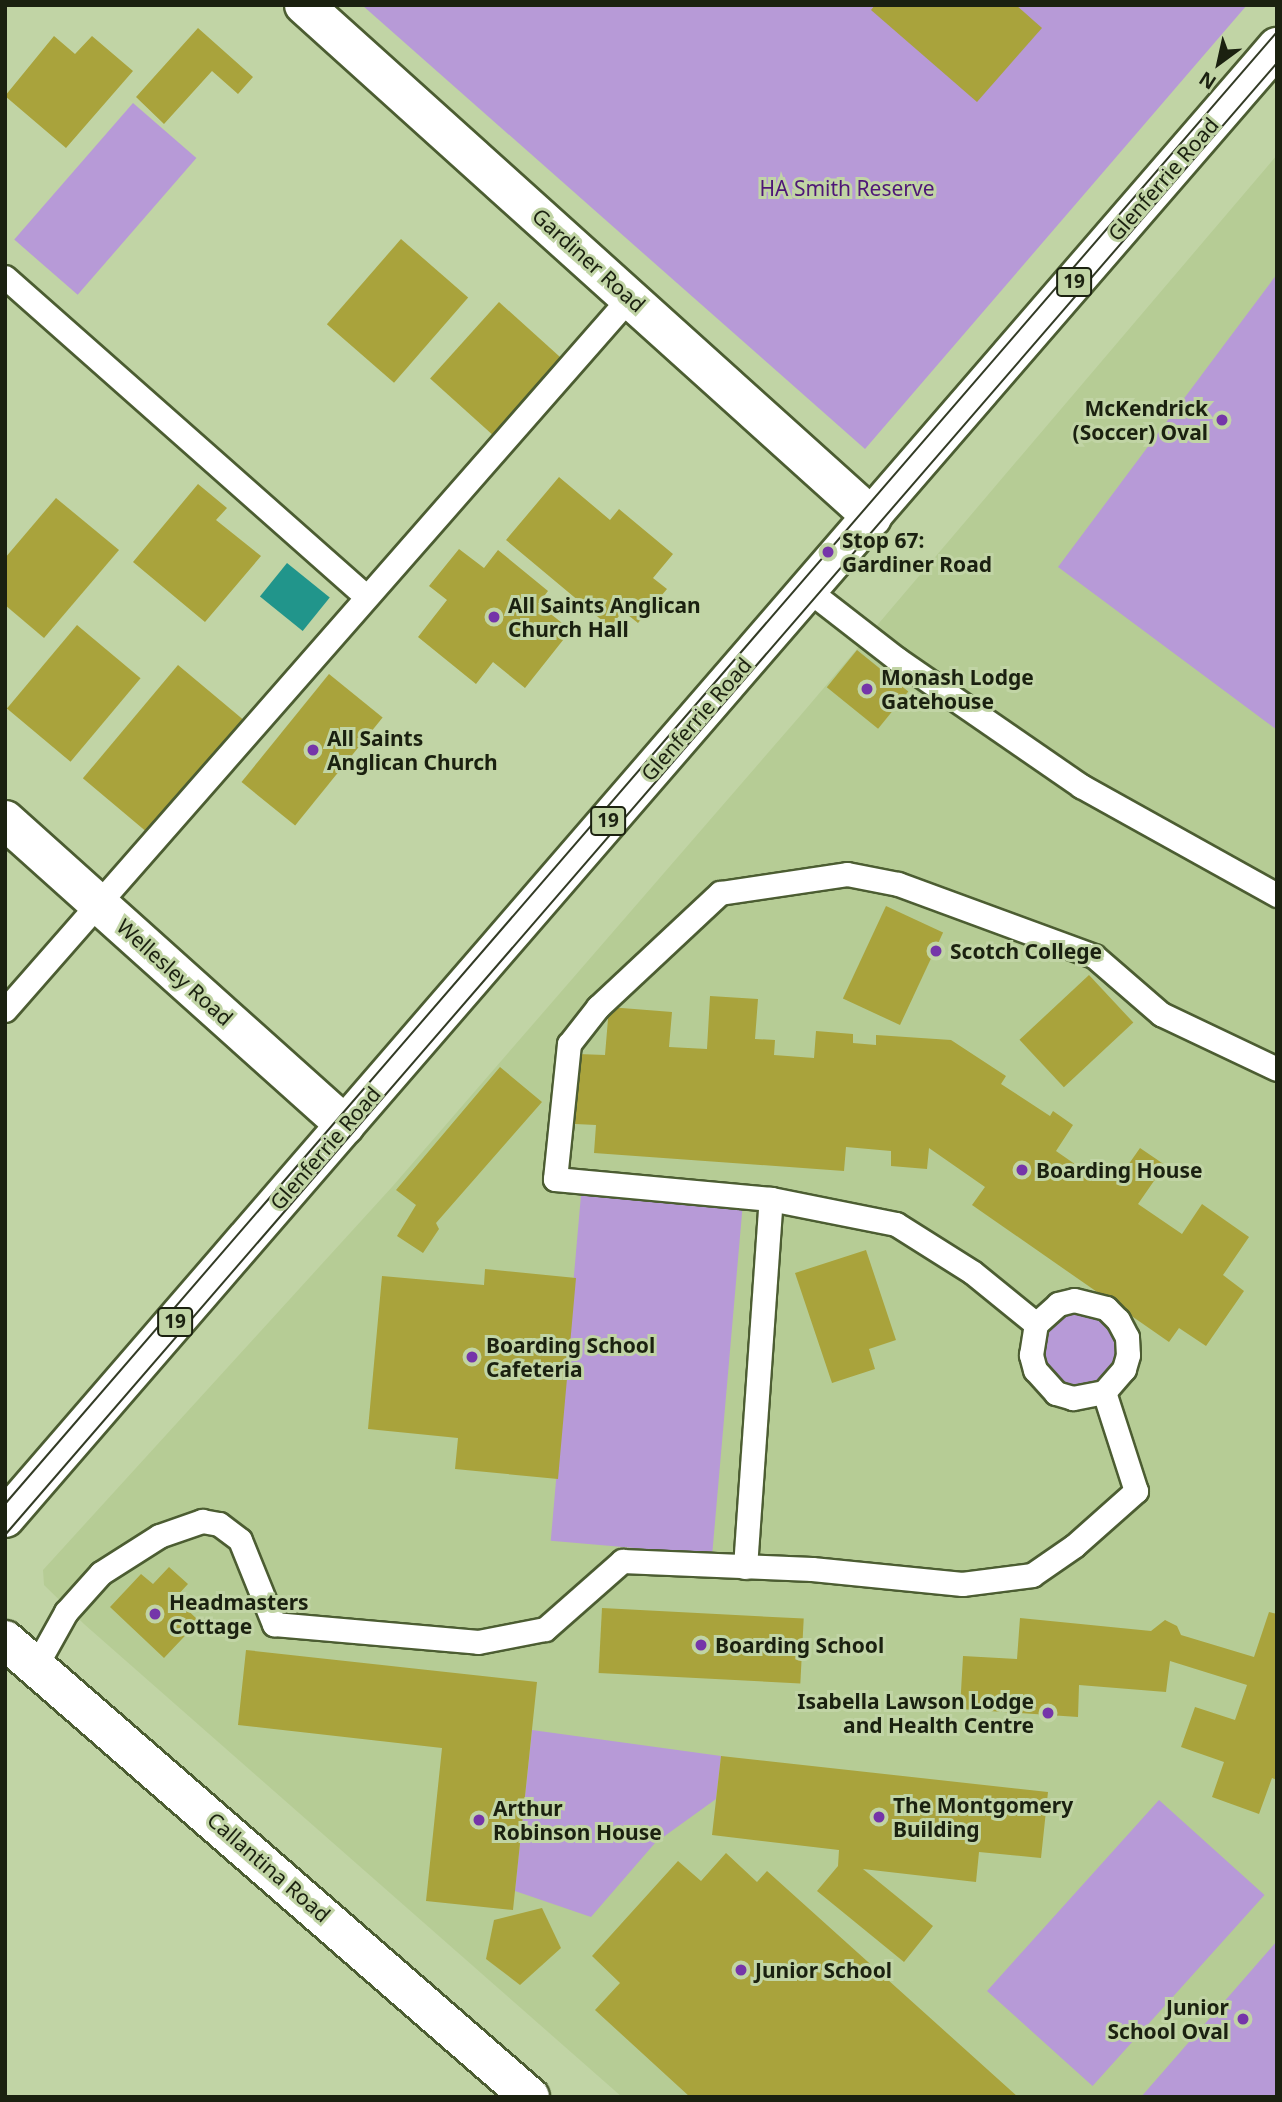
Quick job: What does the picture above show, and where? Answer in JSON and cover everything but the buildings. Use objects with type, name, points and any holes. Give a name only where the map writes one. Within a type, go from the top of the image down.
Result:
[{"type":"street","name":"Gardiner Road","points":[[304,5],[872,517]]},
{"type":"street","name":"Glenferrie Road","points":[[5,1518],[1277,47]]},
{"type":"street","name":"Wellesley Road","points":[[5,820],[345,1125]]},
{"type":"street","name":"Callantina Road","points":[[5,1640],[37,1664],[530,2097]]},
{"type":"lane","points":[[5,277],[366,596]]},
{"type":"lane","points":[[5,1010],[630,297]]},
{"type":"lane","points":[[808,590],[897,659],[1080,786],[1277,895]]},
{"type":"lane","points":[[1036,1324],[972,1272],[896,1224],[771,1199],[555,1178],[569,1044],[598,1007],[720,893],[847,874],[898,884],[1094,956],[1161,1014],[1277,1069]]},
{"type":"lane","points":[[745,1567],[771,1199]]},
{"type":"lane","points":[[1073,1300],[1106,1308],[1118,1320],[1127,1337],[1125,1369],[1104,1392],[1073,1398],[1045,1383],[1031,1354],[1036,1324],[1058,1304],[1073,1300]]},
{"type":"lane","points":[[37,1664],[66,1612],[101,1573],[159,1536],[202,1521],[219,1524],[240,1540],[274,1624],[465,1641],[545,1629],[622,1561],[745,1567],[962,1584],[1032,1575],[1074,1546],[1136,1491],[1104,1392]]},
{"type":"shaded area","name":"Scotch College","points":[[1277,155],[1277,2097],[622,2097],[84,1624],[44,1585],[43,1570],[392,1187],[800,716]]},
{"type":"green space","name":"HA Smith Reserve","points":[[362,5],[1247,5],[865,449]]},
{"type":"green space","points":[[133,103],[196,158],[78,295],[14,240]]},
{"type":"green space","name":"McKendrick (Soccer) Oval","points":[[1277,274],[1277,730],[1058,567]]},
{"type":"green space","points":[[581,1195],[742,1209],[712,1555],[551,1541]]},
{"type":"green space","points":[[1080,1311],[1094,1314],[1107,1322],[1115,1335],[1118,1349],[1115,1363],[1107,1376],[1094,1384],[1080,1387],[1066,1384],[1053,1376],[1045,1363],[1042,1349],[1045,1335],[1053,1322],[1066,1314]]},
{"type":"green space","points":[[532,1730],[721,1756],[716,1799],[655,1843],[591,1917],[515,1891]]},
{"type":"green space","points":[[1159,1800],[1265,1895],[1093,2086],[987,1991]]},
{"type":"green space","name":"Junior School Oval","points":[[1277,1941],[1277,2097],[1141,2097]]},
{"type":"water","points":[[287,563],[330,598],[303,631],[260,596]]},
{"type":"tram line","points":[[5,1504],[1277,32]]},
{"type":"tram line","points":[[5,1535],[1277,63]]},
{"type":"place","name":"McKendrick (Soccer) Oval","points":[[1222,420]]},
{"type":"place","name":"Stop 67: Gardiner Road","points":[[828,552]]},
{"type":"place","name":"All Saints Anglican Church Hall","points":[[494,617]]},
{"type":"place","name":"Monash Lodge Gatehouse","points":[[867,689]]},
{"type":"place","name":"All Saints Anglican Church","points":[[313,750]]},
{"type":"place","name":"Scotch College","points":[[936,951]]},
{"type":"place","name":"Boarding House","points":[[1022,1170]]},
{"type":"place","name":"Boarding School Cafeteria","points":[[472,1357]]},
{"type":"place","name":"Headmasters Cottage","points":[[155,1614]]},
{"type":"place","name":"Boarding School","points":[[701,1645]]},
{"type":"place","name":"Isabella Lawson Lodge and Health Centre","points":[[1048,1713]]},
{"type":"place","name":"The Montgomery Building","points":[[879,1817]]},
{"type":"place","name":"Arthur Robinson House","points":[[479,1820]]},
{"type":"place","name":"Junior School","points":[[741,1970]]},
{"type":"place","name":"Junior School Oval","points":[[1243,2019]]}]
